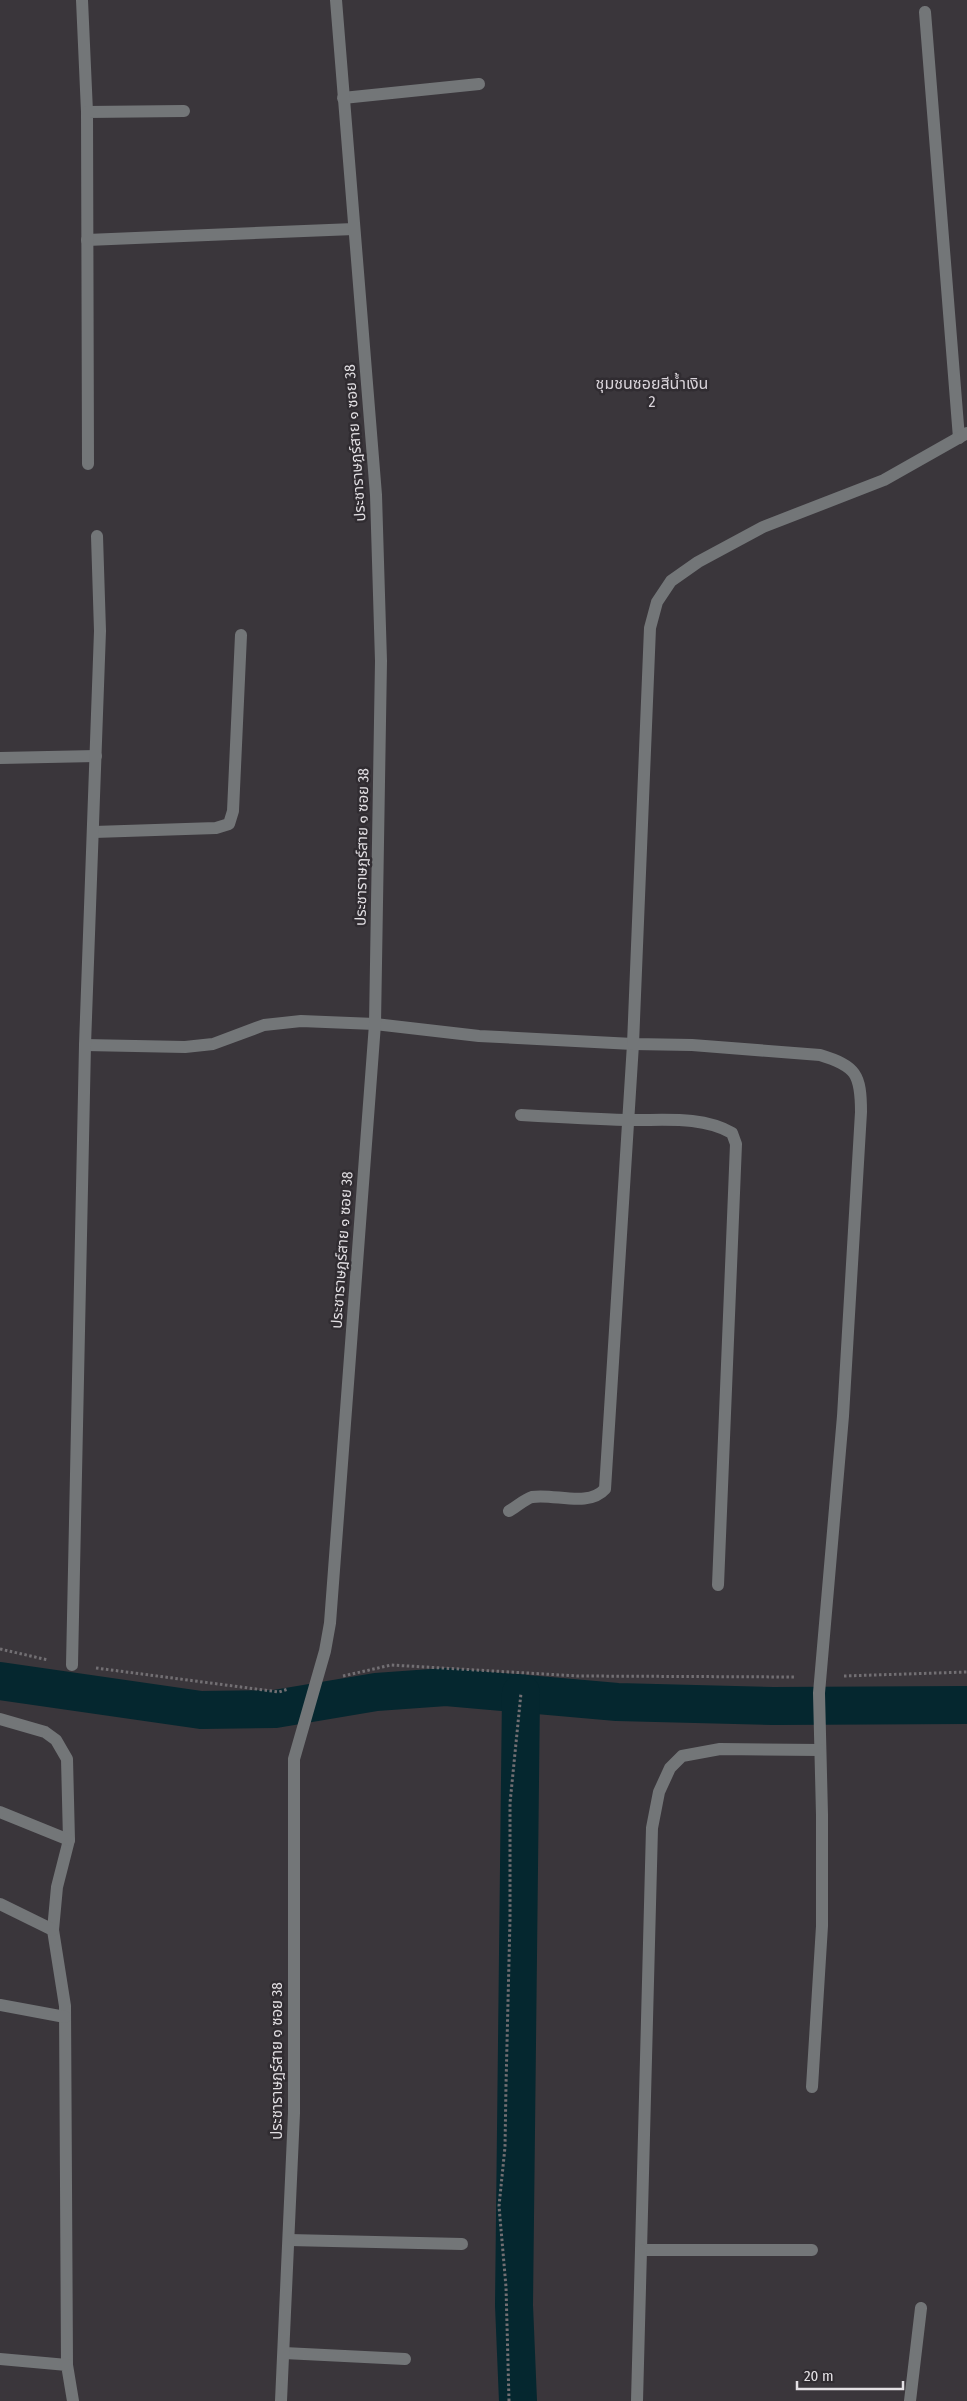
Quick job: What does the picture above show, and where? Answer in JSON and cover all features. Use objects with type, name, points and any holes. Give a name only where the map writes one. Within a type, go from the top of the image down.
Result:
[{"type":"street","points":[[82,0],[86,112],[88,464]]},
{"type":"street","name":"ประชาราษฎร์สาย ๑ ซอย 38","points":[[281,2401],[294,2113],[294,1759],[303,1722],[315,1687],[330,1623],[375,1024],[381,651],[376,495],[336,0]]},
{"type":"street","points":[[509,1511],[530,1498],[584,1498],[600,1494],[605,1489],[633,1044],[650,628],[657,602],[672,582],[698,562],[762,527],[884,480],[963,435],[925,12]]},
{"type":"street","points":[[343,98],[479,84]]},
{"type":"street","points":[[86,112],[184,110]]},
{"type":"street","points":[[87,240],[354,229]]},
{"type":"street","points":[[72,1665],[85,1045],[100,630],[97,536]]},
{"type":"street","points":[[94,832],[216,828],[228,824],[234,811],[241,635]]},
{"type":"street","points":[[0,758],[96,756]]},
{"type":"street","points":[[85,1045],[185,1047],[213,1044],[264,1024],[302,1020],[375,1024],[479,1036],[692,1045],[820,1055],[838,1061],[854,1072],[861,1085],[862,1112],[843,1416],[819,1693],[822,1926],[812,2087]]},
{"type":"street","points":[[521,1115],[628,1120],[676,1120],[720,1126],[732,1133],[736,1144],[718,1585]]},
{"type":"street","points":[[0,1719],[45,1732],[56,1740],[66,1759],[69,1840],[58,1887],[53,1930],[61,1973],[65,2017],[67,2109],[64,2237],[67,2365],[73,2401]]},
{"type":"street","points":[[637,2401],[652,1828],[659,1792],[670,1768],[682,1756],[720,1749],[820,1750]]},
{"type":"street","points":[[0,1812],[69,1840]]},
{"type":"street","points":[[0,1904],[53,1930]]},
{"type":"street","points":[[0,2006],[65,2017]]},
{"type":"street","points":[[288,2240],[462,2244]]},
{"type":"street","points":[[641,2250],[812,2250]]},
{"type":"street","points":[[910,2401],[921,2308]]},
{"type":"street","points":[[284,2353],[405,2359]]},
{"type":"street","points":[[0,2359],[67,2365]]},
{"type":"path","points":[[0,1649],[72,1665],[279,1692],[315,1687],[391,1665],[578,1676],[821,1677],[967,1672]]},
{"type":"path","points":[[510,2401],[506,2288],[499,2206],[505,2147],[510,1919],[510,1804],[520,1692]]},
{"type":"waterway","points":[[0,1681],[201,1710],[275,1709],[376,1692],[446,1687],[617,1702],[773,1706],[967,1705]]},
{"type":"waterway","points":[[518,2401],[514,2305],[521,1693]]},
{"type":"district","name":"ชุมชนซอยสีน้ำเงิน 2","points":[[652,392]]}]
